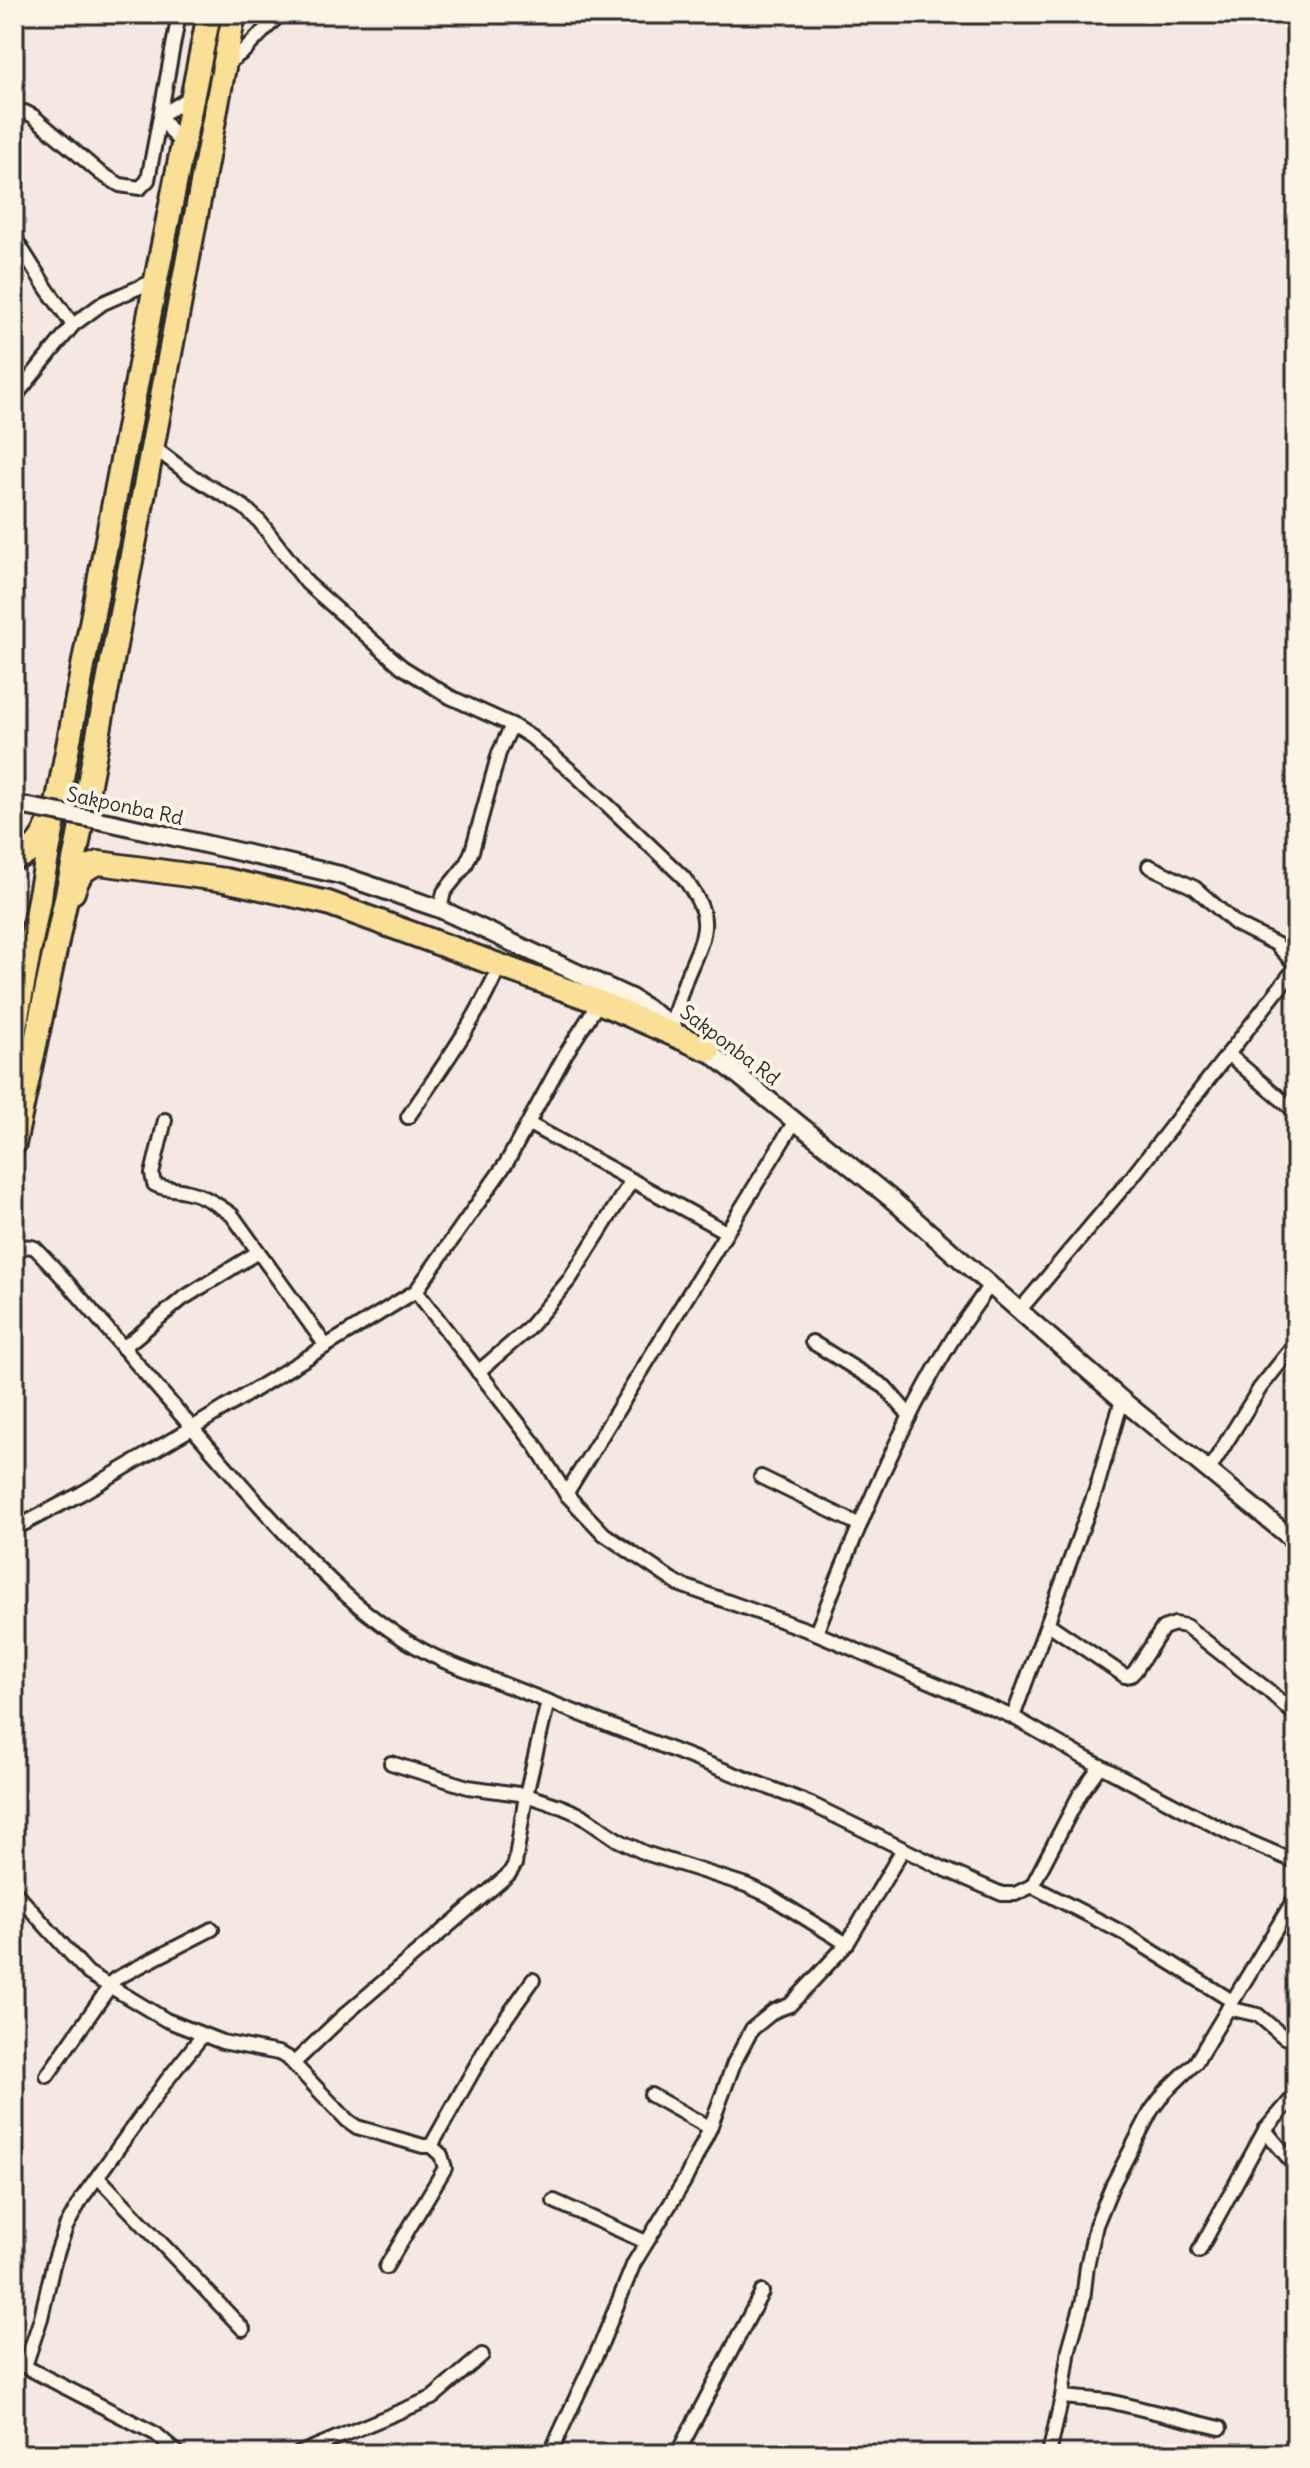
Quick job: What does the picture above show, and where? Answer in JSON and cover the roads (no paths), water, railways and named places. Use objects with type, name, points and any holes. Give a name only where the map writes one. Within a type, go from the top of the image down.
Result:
[{"type":"highway","points":[[14,1032],[209,14]]},
{"type":"highway","points":[[14,1144],[99,729],[234,14]]},
{"type":"highway","points":[[99,729],[85,835],[89,856],[99,863]]},
{"type":"highway","points":[[33,940],[36,878],[31,868],[17,858],[40,843],[47,829],[71,735]]},
{"type":"highway","points":[[55,952],[80,873],[89,866],[99,863],[225,880],[328,903],[599,1002],[709,1050]]},
{"type":"main road","name":"Sakponba Rd","points":[[16,804],[340,875],[440,909],[631,998],[709,1050],[889,1197],[1122,1400],[1296,1542]]},
{"type":"street","points":[[14,114],[25,112],[33,116],[100,173],[120,185],[140,188],[148,180],[179,14]]},
{"type":"street","points":[[198,66],[224,66],[280,14]]},
{"type":"street","points":[[160,116],[192,96]]},
{"type":"street","points":[[160,116],[182,146]]},
{"type":"street","points":[[14,237],[73,325]]},
{"type":"street","points":[[14,398],[73,325],[103,303],[156,280]]},
{"type":"street","points":[[152,446],[190,475],[244,507],[260,522],[307,583],[402,667],[450,697],[531,737],[578,777],[683,877],[697,895],[705,928],[671,1025]]},
{"type":"street","points":[[440,909],[444,892],[465,866],[472,851],[499,753],[512,725]]},
{"type":"street","points":[[1019,1311],[1132,1177],[1296,966],[1276,944],[1236,924],[1195,888],[1149,866]]},
{"type":"street","points":[[408,1117],[486,999],[499,967]]},
{"type":"street","points":[[14,1529],[192,1428],[416,1291],[507,1162],[565,1055],[599,1002]]},
{"type":"street","points":[[1228,1054],[1296,1112]]},
{"type":"street","points":[[165,1120],[152,1174],[154,1184],[161,1188],[187,1191],[213,1202],[232,1215],[326,1346]]},
{"type":"street","points":[[566,1494],[795,1121]]},
{"type":"street","points":[[529,1124],[726,1232]]},
{"type":"street","points":[[478,1372],[527,1330],[570,1279],[632,1180]]},
{"type":"street","points":[[14,1254],[22,1247],[35,1248],[309,1560],[352,1601],[414,1647],[811,1804],[1002,1894],[1015,1894],[1032,1886],[1080,1794],[1100,1766]]},
{"type":"street","points":[[123,1348],[182,1299],[258,1252]]},
{"type":"street","points":[[816,1633],[860,1525],[910,1416],[955,1336],[989,1286]]},
{"type":"street","points":[[416,1291],[536,1446],[566,1494],[604,1534],[678,1584],[816,1633],[1013,1717],[1231,1834],[1296,1862]]},
{"type":"street","points":[[812,1342],[885,1387],[910,1416]]},
{"type":"street","points":[[1209,1470],[1260,1388],[1296,1343]]},
{"type":"street","points":[[1013,1717],[1096,1490],[1122,1400]]},
{"type":"street","points":[[761,1477],[860,1525]]},
{"type":"street","points":[[1047,1623],[1125,1676],[1135,1671],[1163,1628],[1175,1624],[1186,1626],[1296,1716]]},
{"type":"street","points":[[294,2063],[341,2018],[509,1874],[515,1864],[526,1795],[548,1701]]},
{"type":"street","points":[[391,1763],[468,1787],[526,1795],[583,1816],[618,1840],[645,1853],[768,1895],[847,1944]]},
{"type":"street","points":[[550,2454],[602,2342],[634,2263],[685,2180],[710,2128],[734,2063],[752,2029],[774,2011],[790,2005],[847,1944],[903,1849]]},
{"type":"street","points":[[1032,1886],[1125,1934],[1230,2005],[1258,2015],[1284,2037],[1296,2041]]},
{"type":"street","points":[[14,1891],[88,1973],[109,1986],[166,2020],[203,2035],[263,2052],[278,2053],[294,2063],[357,2127],[431,2146],[441,2155],[445,2168],[386,2267]]},
{"type":"street","points":[[1049,2454],[1096,2225],[1112,2186],[1151,2111],[1165,2092],[1196,2062],[1296,1896]]},
{"type":"street","points":[[47,2076],[109,1986],[125,1972],[212,1929]]},
{"type":"street","points":[[431,2146],[491,2039],[533,1980]]},
{"type":"street","points":[[179,2454],[156,2434],[19,2364],[41,2318],[53,2265],[66,2227],[82,2198],[203,2035]]},
{"type":"street","points":[[1199,2251],[1265,2130],[1296,2094]]},
{"type":"street","points":[[651,2095],[710,2128]]},
{"type":"street","points":[[1265,2130],[1296,2167]]},
{"type":"street","points":[[98,2177],[243,2329]]},
{"type":"street","points":[[554,2201],[646,2242]]},
{"type":"street","points":[[677,2454],[762,2292]]},
{"type":"street","points":[[298,2454],[432,2398],[482,2355]]},
{"type":"street","points":[[1062,2397],[1109,2401],[1220,2428]]}]
